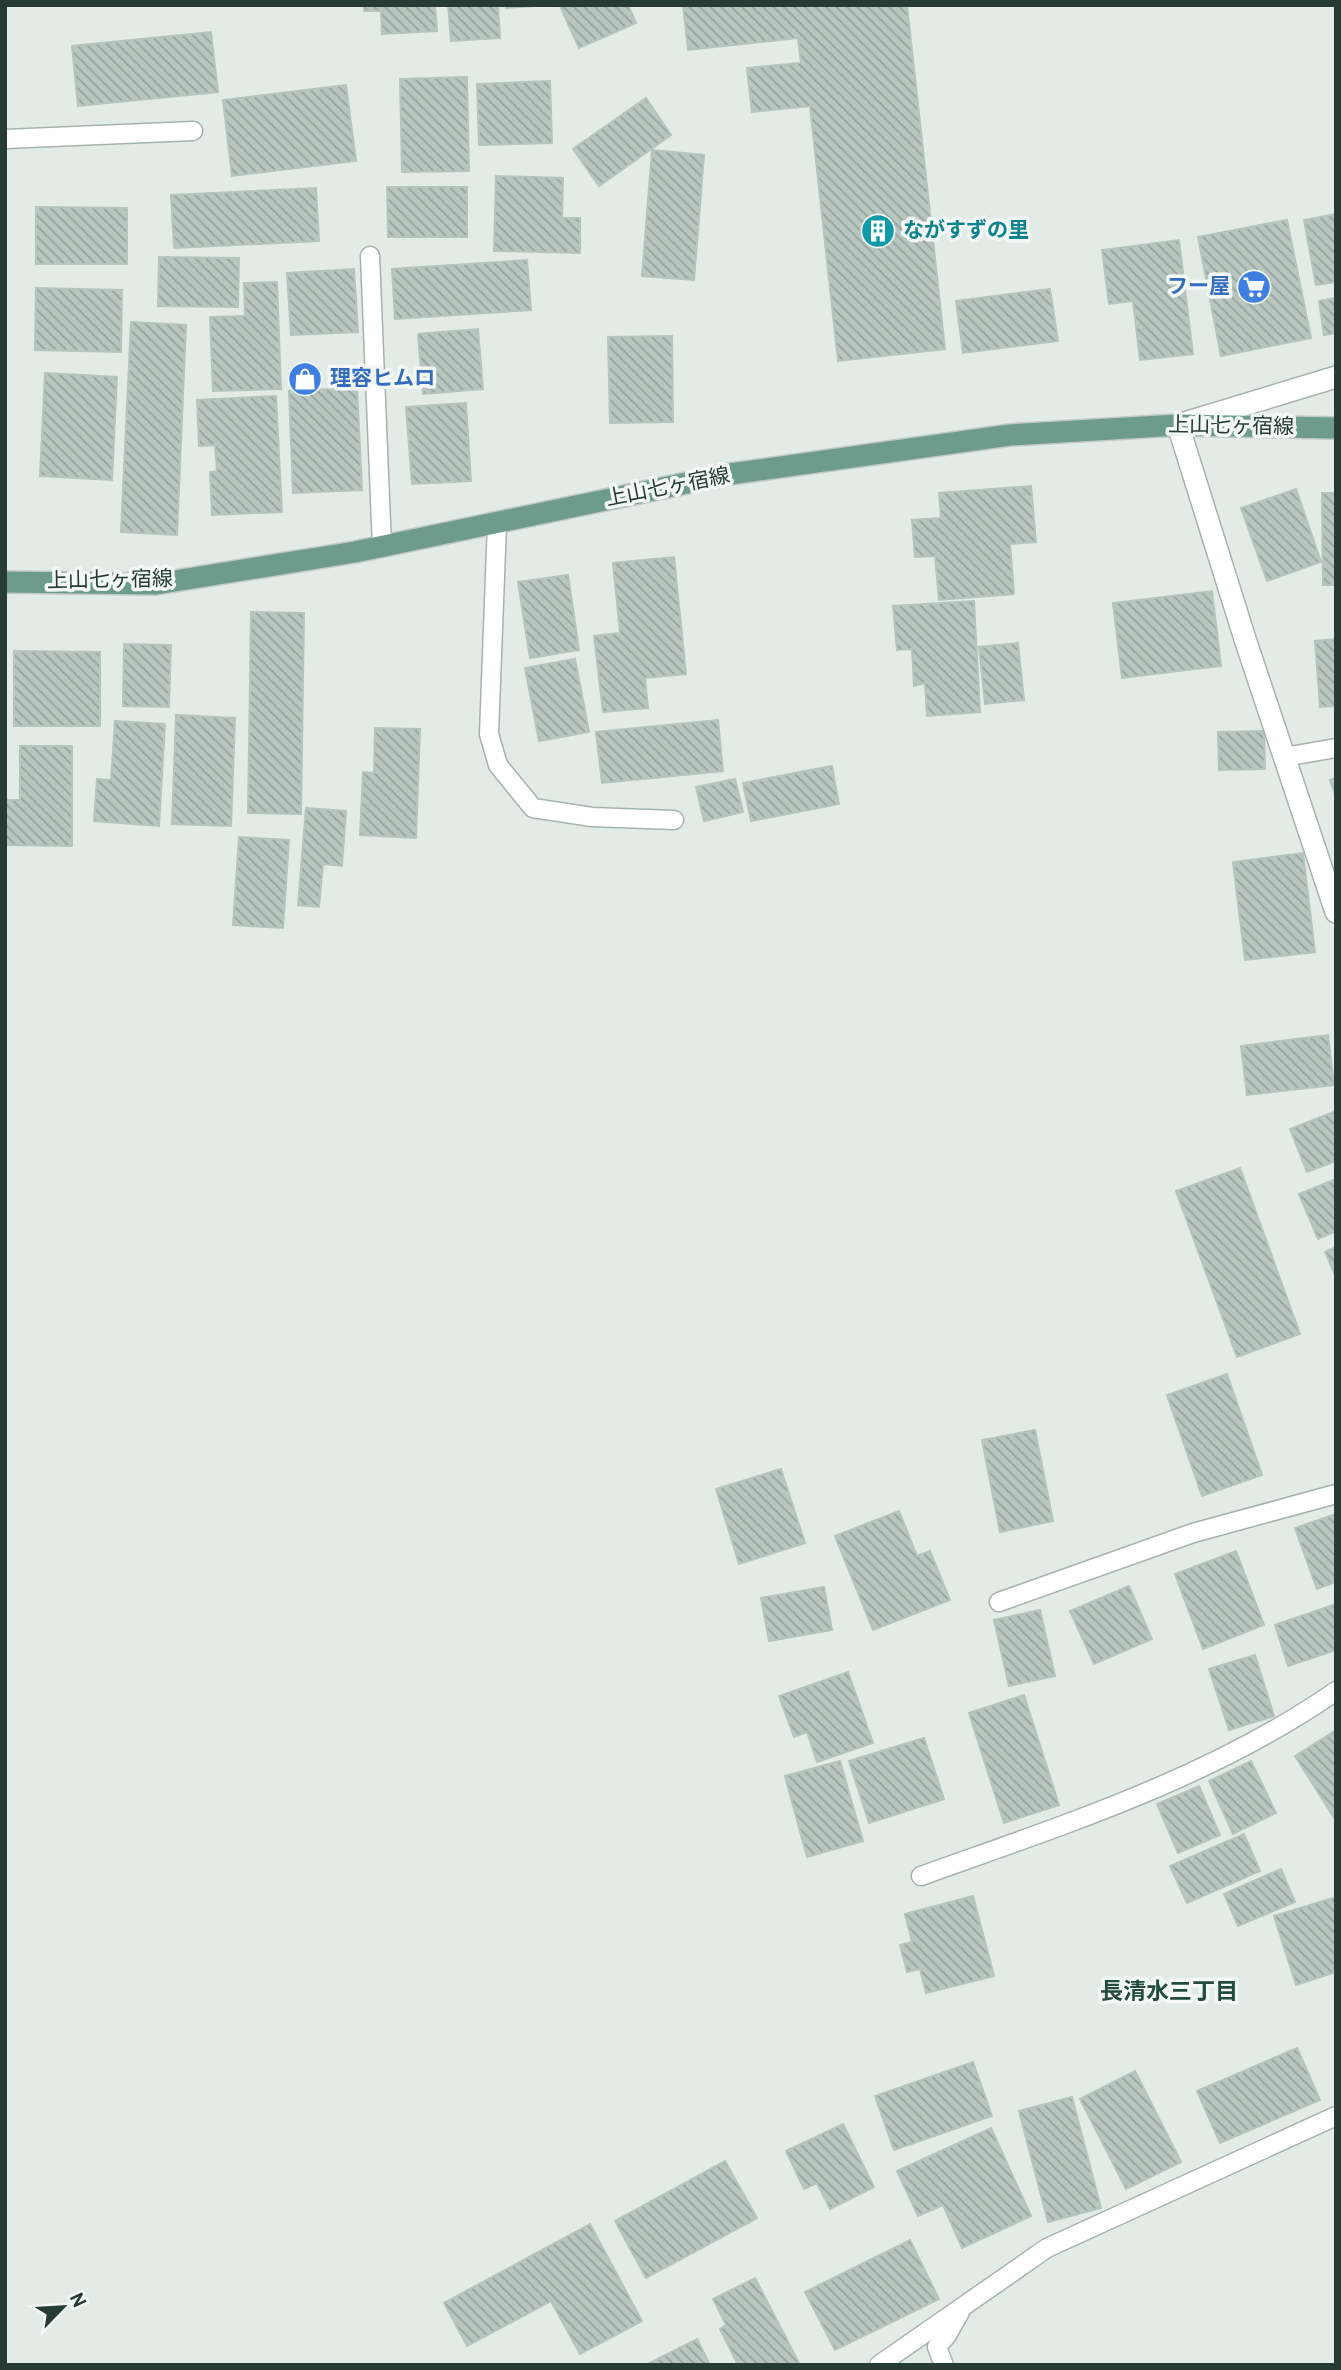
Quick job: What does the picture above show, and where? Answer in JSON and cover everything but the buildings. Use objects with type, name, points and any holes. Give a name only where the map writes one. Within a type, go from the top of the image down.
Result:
[{"type":"main road","name":"上山七ヶ宿線","points":[[5,582],[156,584],[382,547],[730,474],[1010,435],[1178,425],[1336,428]]},
{"type":"street","points":[[1336,377],[1178,425],[1336,912]]},
{"type":"lane","points":[[5,139],[193,131]]},
{"type":"lane","points":[[370,256],[382,547]]},
{"type":"lane","points":[[496,523],[489,734],[498,765],[533,808],[592,817],[674,820]]},
{"type":"lane","points":[[1284,757],[1336,748]]},
{"type":"lane","points":[[999,1602],[1193,1533],[1336,1494]]},
{"type":"lane","points":[[922,1876],[1063,1825],[1208,1766],[1336,1691]]},
{"type":"lane","points":[[879,2365],[1047,2248],[1336,2116]]},
{"type":"lane","points":[[944,2365],[937,2347],[964,2306]]},
{"type":"place","name":"ながすずの里","points":[[878,231]]},
{"type":"place","name":"フー屋","points":[[1254,287]]},
{"type":"place","name":"理容ヒムロ","points":[[305,379]]},
{"type":"district","name":"長清水三丁目","points":[[1169,1993]]}]
